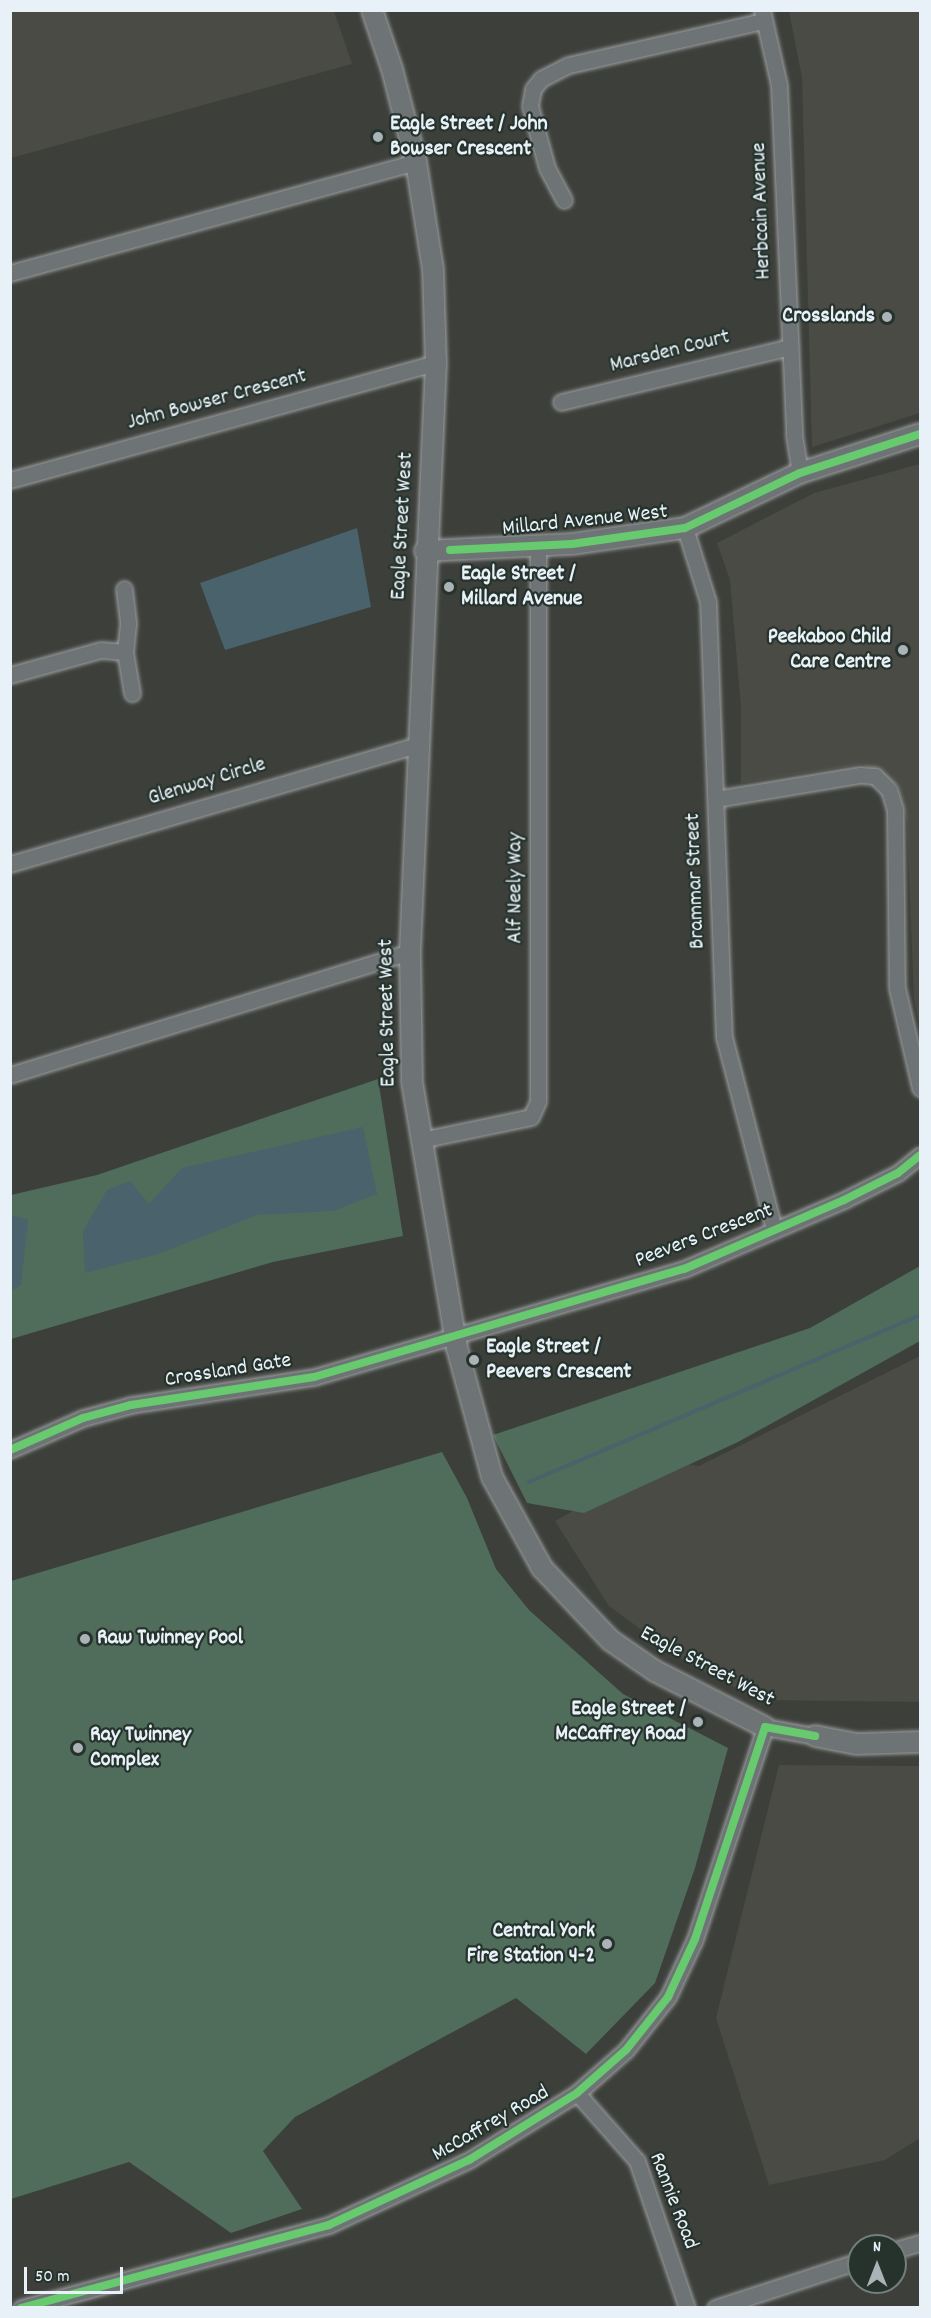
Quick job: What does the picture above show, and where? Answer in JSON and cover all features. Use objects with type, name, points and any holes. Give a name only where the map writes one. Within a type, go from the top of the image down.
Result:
[{"type":"main road","name":"Eagle Street West","points":[[372,10],[392,69],[416,162],[433,269],[436,363],[425,551],[410,952],[412,1082],[454,1336],[492,1477],[542,1568],[610,1640],[655,1671],[765,1727]]},
{"type":"main road","name":"Millard Avenue West","points":[[425,551],[538,546],[685,528],[800,472],[921,434]]},
{"type":"main road","name":"Eagle Street West","points":[[815,1736],[857,1744],[921,1742]]},
{"type":"street","points":[[564,200],[541,151],[530,106],[533,89],[541,79],[569,65],[762,16]]},
{"type":"street","name":"Herbcain Avenue","points":[[762,16],[774,49],[779,85],[790,347],[800,472]]},
{"type":"street","points":[[10,273],[416,162]]},
{"type":"street","name":"Marsden Court","points":[[561,402],[790,347]]},
{"type":"street","name":"John Bowser Crescent","points":[[10,480],[436,363]]},
{"type":"street","name":"Brammar Street","points":[[685,528],[708,602],[724,1037],[774,1229]]},
{"type":"street","name":"Alf Neely Way","points":[[421,1140],[531,1117],[538,1101],[538,546]]},
{"type":"street","points":[[124,589],[128,624],[125,652],[132,693]]},
{"type":"street","points":[[10,675],[101,650],[125,652]]},
{"type":"street","name":"Glenway Circle","points":[[10,864],[417,746]]},
{"type":"street","points":[[716,799],[860,776],[875,776],[889,790],[895,810],[897,988],[921,1088]]},
{"type":"street","points":[[10,1075],[410,952]]},
{"type":"street","name":"Peevers Crescent","points":[[454,1336],[684,1269],[898,1173],[921,1155]]},
{"type":"street","name":"Crossland Gate","points":[[10,1450],[83,1418],[131,1405],[314,1377],[454,1336]]},
{"type":"street","name":"Eagle Street West","points":[[765,1727],[815,1736]]},
{"type":"street","name":"McCaffrey Road","points":[[21,2307],[328,2225],[469,2160],[577,2093],[626,2050],[668,1997],[695,1939],[765,1727]]},
{"type":"street","name":"Rannie Road","points":[[577,2093],[637,2161],[687,2307]]},
{"type":"street","points":[[716,2307],[847,2265]]},
{"type":"shaded area","points":[[11,10],[334,11],[352,64],[11,158]]},
{"type":"shaded area","points":[[789,11],[920,11],[920,413],[812,447],[802,78]]},
{"type":"shaded area","points":[[920,464],[920,1028],[914,999],[907,822],[898,785],[863,764],[741,783],[741,707],[730,580],[717,543],[814,493]]},
{"type":"shaded area","points":[[920,1356],[920,1702],[758,1700],[680,1658],[609,1606],[555,1521],[665,1460],[699,1466]]},
{"type":"shaded area","points":[[779,1765],[920,1766],[920,2138],[885,2160],[769,2185],[716,2018]]},
{"type":"green space","points":[[378,1079],[403,1236],[273,1262],[11,1339],[11,1195],[97,1175]]},
{"type":"green space","points":[[920,1266],[920,1341],[738,1442],[584,1513],[527,1503],[493,1435],[810,1328]]},
{"type":"green space","points":[[442,1452],[467,1498],[496,1569],[529,1610],[623,1694],[728,1748],[695,1868],[655,1983],[586,2054],[516,1998],[295,2117],[263,2151],[302,2209],[231,2233],[129,2162],[11,2199],[11,1581]]},
{"type":"water","points":[[357,528],[371,607],[225,650],[200,583]]},
{"type":"water","points":[[363,1127],[377,1194],[333,1211],[257,1215],[158,1254],[85,1273],[83,1231],[107,1190],[130,1181],[149,1204],[182,1168]]},
{"type":"water","points":[[11,1215],[28,1220],[21,1285],[11,1291]]},
{"type":"waterway","points":[[529,1482],[920,1315]]},
{"type":"cycle path","points":[[450,550],[572,544],[685,528],[800,473],[920,434]]},
{"type":"cycle path","points":[[10,1450],[83,1418],[131,1405],[314,1377],[684,1269],[844,1200],[898,1173],[920,1155]]},
{"type":"cycle path","points":[[21,2308],[329,2225],[469,2160],[577,2093],[626,2050],[668,1997],[695,1939],[765,1727],[815,1736]]},
{"type":"place","name":"Eagle Street / John Bowser Crescent","points":[[378,137]]},
{"type":"place","name":"Crosslands","points":[[887,317]]},
{"type":"place","name":"Eagle Street / Millard Avenue","points":[[449,587]]},
{"type":"place","name":"Peekaboo Child Care Centre","points":[[903,650]]},
{"type":"place","name":"Eagle Street / Peevers Crescent","points":[[474,1360]]},
{"type":"place","name":"Raw Twinney Pool","points":[[85,1639]]},
{"type":"place","name":"Eagle Street / McCaffrey Road","points":[[698,1722]]},
{"type":"place","name":"Ray Twinney Complex","points":[[78,1748]]},
{"type":"place","name":"Central York Fire Station 4-2","points":[[607,1944]]}]
